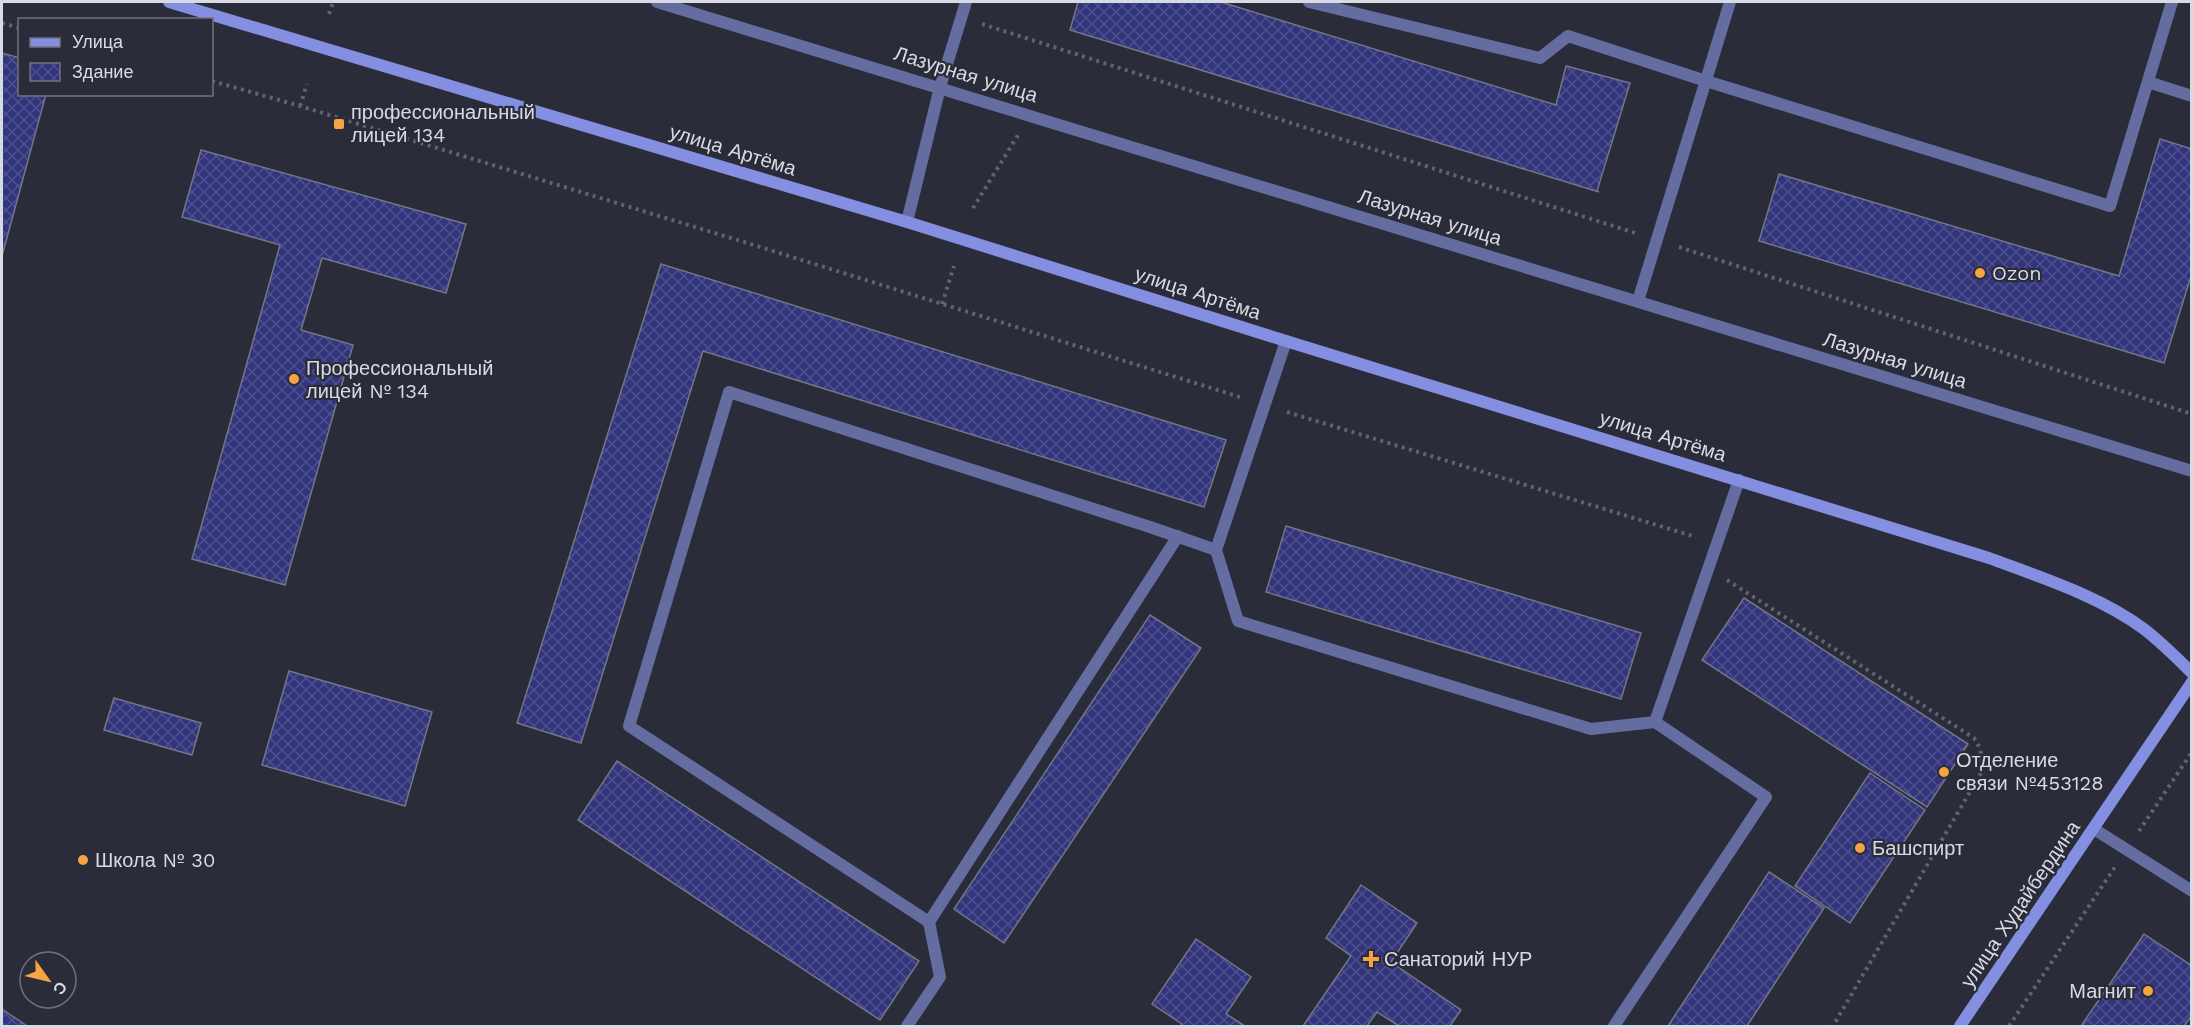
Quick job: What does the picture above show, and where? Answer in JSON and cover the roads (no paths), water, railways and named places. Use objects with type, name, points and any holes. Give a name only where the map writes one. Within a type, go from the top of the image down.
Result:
[{"type":"main road","name":"улица Артёма","points":[[169,2],[907,222],[1989,558],[2059,584],[2105,606],[2142,628],[2170,650],[2192,673]]},
{"type":"main road","name":"улица Худайбердина","points":[[1960,1026],[2192,682]]},
{"type":"street","name":"Лазурная улица","points":[[657,2],[1030,114],[2192,471]]},
{"type":"street","points":[[907,222],[940,87],[966,2]]},
{"type":"street","points":[[1309,2],[1540,58],[1568,36],[2110,206],[2172,2]]},
{"type":"street","points":[[1638,302],[1730,2]]},
{"type":"street","points":[[2148,82],[2192,96]]},
{"type":"street","points":[[1286,341],[1216,550],[1238,621],[1591,729],[1655,722],[1766,797],[1614,1026]]},
{"type":"street","points":[[929,922],[629,726],[729,392],[1216,550]]},
{"type":"street","points":[[1655,722],[1739,480]]},
{"type":"street","points":[[907,1026],[940,977],[929,922],[1178,536]]},
{"type":"street","points":[[2094,829],[2192,891]]},
{"type":"place","name":"профессиональный лицей 134","points":[[339,124]]},
{"type":"place","name":"Ozon","points":[[1980,273]]},
{"type":"place","name":"Профессиональный лицей № 134","points":[[294,379]]},
{"type":"place","name":"Отделение связи №453128","points":[[1944,772]]},
{"type":"place","name":"Башспирт","points":[[1860,848]]},
{"type":"place","name":"Школа № 30","points":[[83,860]]},
{"type":"place","name":"Санаторий НУР","points":[[1371,959]]},
{"type":"place","name":"Магнит","points":[[2148,991]]}]
